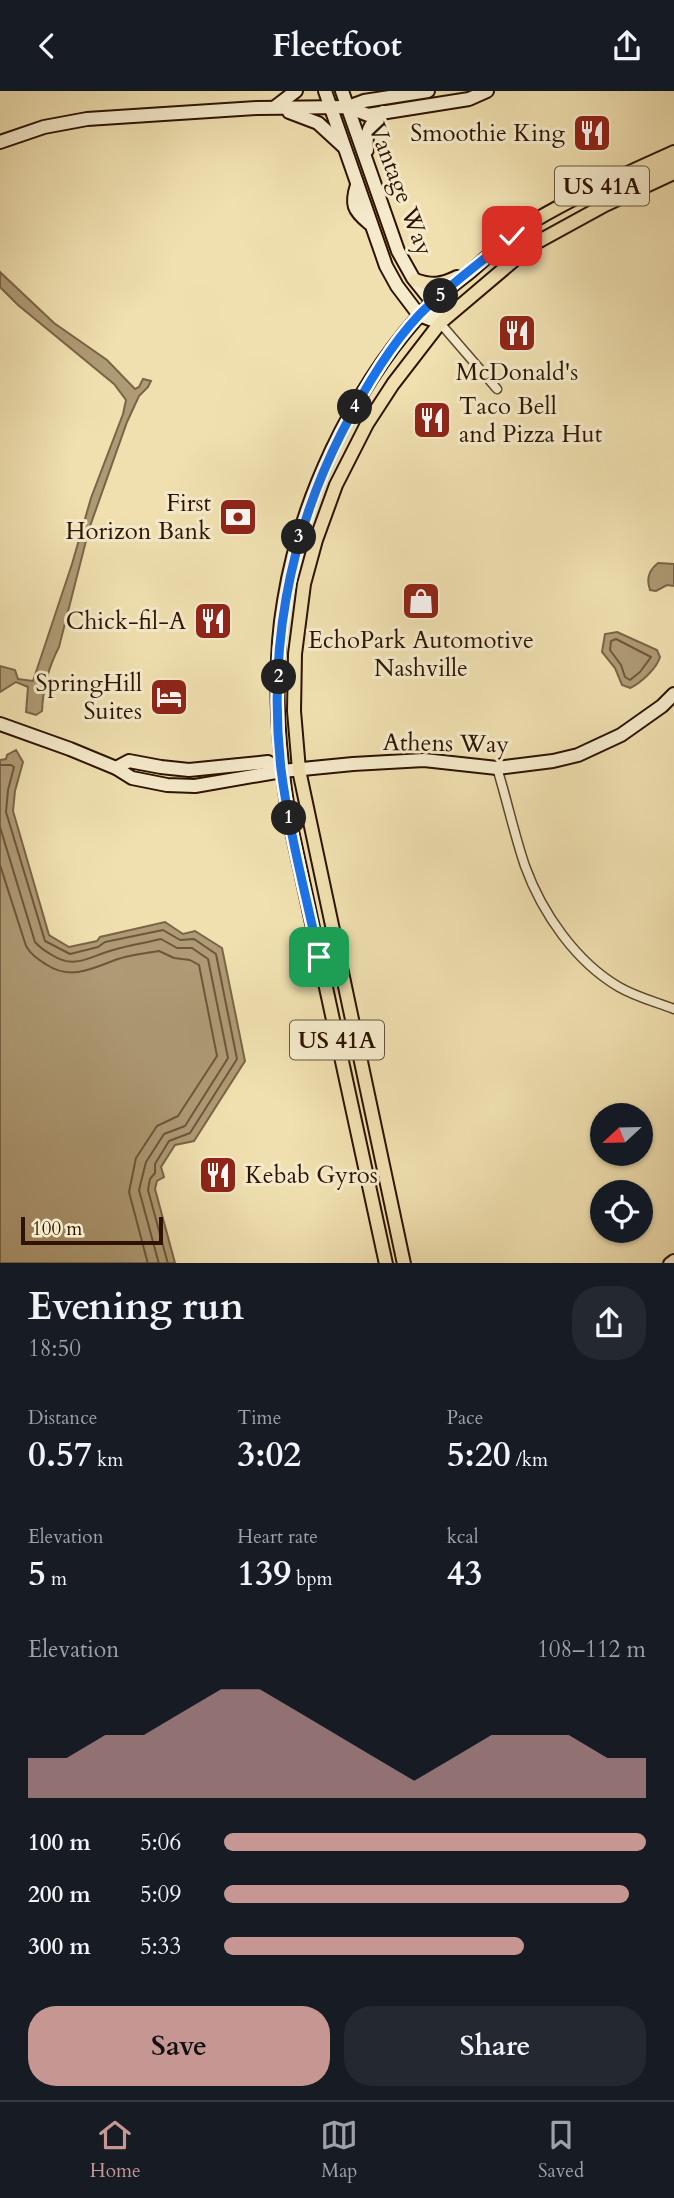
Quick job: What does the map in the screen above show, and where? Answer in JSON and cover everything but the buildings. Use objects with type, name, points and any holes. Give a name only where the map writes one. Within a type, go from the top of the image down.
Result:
[{"type":"main road","name":"US 41A","points":[[386,1263],[289,817],[282,771],[279,690],[282,614],[290,569],[323,471],[353,411],[385,358],[419,315],[531,223],[604,184],[674,152]]},
{"type":"main road","points":[[602,207],[643,178],[674,163]]},
{"type":"main road","name":"US 41A","points":[[404,1263],[299,770],[294,711],[295,654],[304,585],[316,541],[339,478],[367,424],[393,383],[440,323],[532,244],[674,173]]},
{"type":"main road","points":[[415,280],[433,286],[470,271]]},
{"type":"street","points":[[275,108],[296,91]]},
{"type":"street","name":"Vantage Way","points":[[325,91],[386,266],[419,315]]},
{"type":"street","name":"Vantage Way","points":[[342,91],[398,251],[433,303],[440,323]]},
{"type":"street","points":[[367,91],[379,99]]},
{"type":"street","points":[[0,142],[44,127],[87,119],[275,108],[348,107],[428,91]]},
{"type":"street","points":[[348,107],[368,114],[383,113],[487,91]]},
{"type":"street","points":[[275,108],[318,123],[346,151]]},
{"type":"street","points":[[368,168],[366,139],[371,122],[383,113]]},
{"type":"street","points":[[419,315],[440,323],[497,389]]},
{"type":"street","name":"Athens Way","points":[[0,724],[70,748],[132,778],[184,786],[211,784],[282,771],[353,764],[424,760],[497,768],[553,761],[602,745],[644,720],[674,694]]},
{"type":"street","points":[[497,768],[526,868],[549,916],[582,959],[603,977],[622,989],[674,1009]]},
{"type":"water","points":[[0,272],[54,323],[107,360],[135,389],[143,379],[151,381],[139,396],[127,422],[89,529],[59,647],[47,678],[42,711],[36,715],[26,712],[28,687],[16,682],[0,692],[0,666],[15,670],[18,679],[33,681],[91,498],[126,400],[114,384],[0,287]]},
{"type":"water","points":[[658,563],[674,564],[674,586],[667,585],[656,591],[650,590],[649,575]]},
{"type":"water","points":[[617,632],[657,650],[660,657],[648,675],[630,688],[622,685],[615,668],[602,652],[605,634]]},
{"type":"water","points":[[16,750],[23,762],[13,811],[49,935],[69,947],[165,922],[183,934],[195,931],[222,948],[245,1061],[194,1141],[175,1145],[161,1167],[164,1177],[157,1181],[155,1189],[175,1263],[0,1263],[0,760],[6,759],[7,755]]},
{"type":"place","name":"Smoothie King","points":[[592,133]]},
{"type":"place","name":"McDonald's","points":[[517,333]]},
{"type":"place","name":"Taco Bell and Pizza Hut","points":[[432,420]]},
{"type":"place","name":"First Horizon Bank","points":[[238,517]]},
{"type":"place","name":"EchoPark Automotive Nashville","points":[[421,601]]},
{"type":"place","name":"Chick-fil-A","points":[[213,621]]},
{"type":"place","name":"SpringHill Suites","points":[[169,697]]},
{"type":"place","name":"Kebab Gyros","points":[[218,1175]]},
{"type":"route","points":[[319,957],[289,817],[279,743],[280,645],[290,569],[326,464],[353,411],[385,358],[419,315],[512,236]]}]
